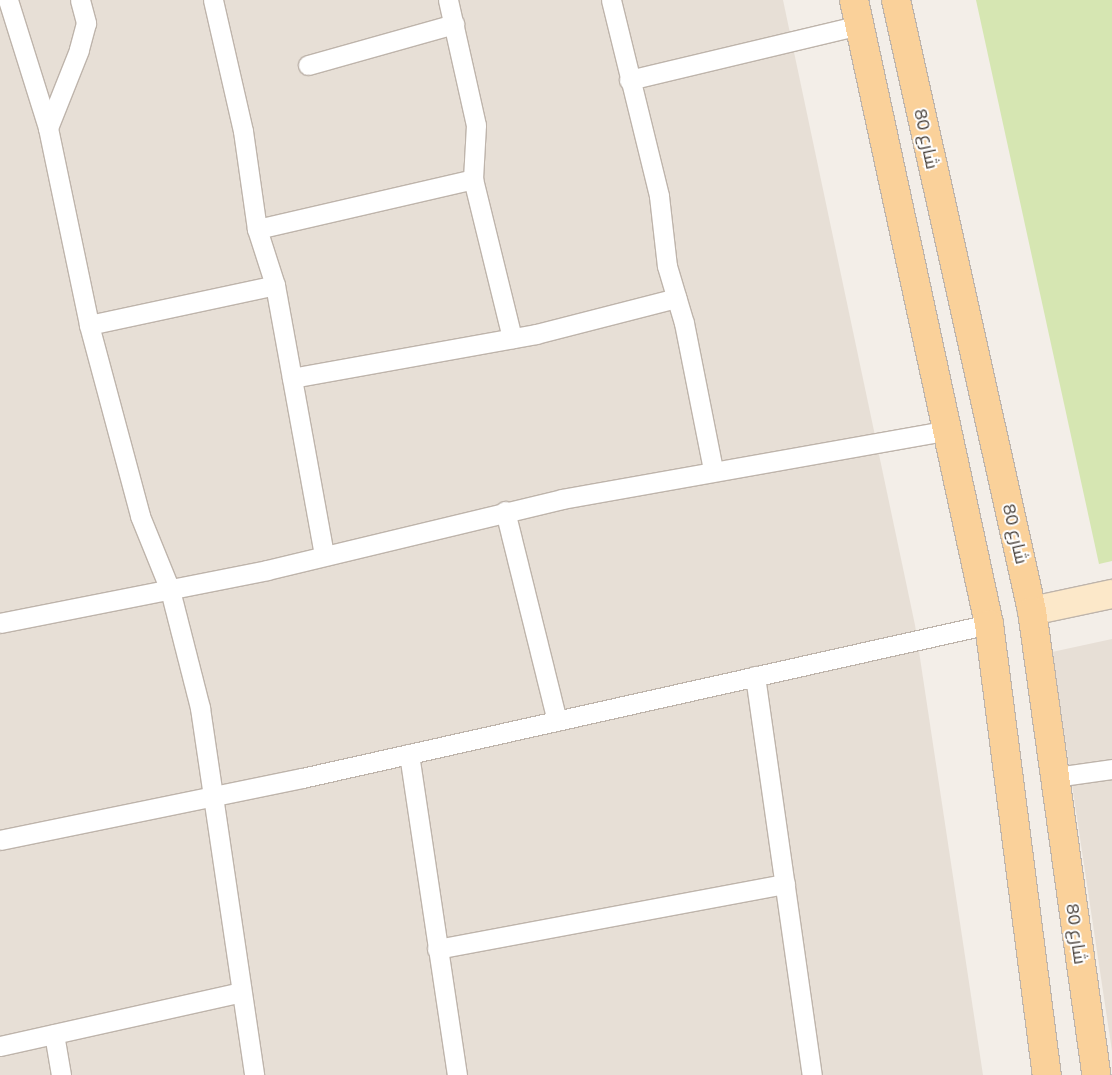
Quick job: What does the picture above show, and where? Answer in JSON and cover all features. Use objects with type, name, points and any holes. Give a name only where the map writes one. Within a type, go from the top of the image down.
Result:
[{"type":"main road","name":"شارع 80","points":[[896,0],[1032,611],[1096,1075]]},
{"type":"main road","points":[[857,12],[989,624],[1047,1075]]},
{"type":"street","points":[[8,0],[48,128],[89,325],[140,516],[170,590],[200,708],[254,1075]]},
{"type":"street","points":[[48,128],[79,50],[86,23],[80,0]]},
{"type":"street","points":[[213,0],[243,131],[257,230],[275,285],[324,555]]},
{"type":"street","points":[[448,0],[476,125],[473,179],[512,338]]},
{"type":"street","points":[[610,0],[659,196],[667,266],[676,298],[713,468]]},
{"type":"street","points":[[629,80],[857,12]]},
{"type":"street","points":[[308,65],[454,24]]},
{"type":"street","points":[[257,230],[473,179]]},
{"type":"street","points":[[89,325],[275,285]]},
{"type":"street","points":[[292,378],[512,338],[676,298]]},
{"type":"street","points":[[0,623],[170,590],[505,511],[713,468],[829,454],[948,430]]},
{"type":"street","points":[[505,511],[557,720]]},
{"type":"street","points":[[1032,611],[1112,594]]},
{"type":"street","points":[[0,840],[409,754],[989,624]]},
{"type":"street","points":[[755,676],[785,884],[806,1074]]},
{"type":"street","points":[[409,754],[457,1075]]},
{"type":"street","points":[[1055,777],[1112,769]]},
{"type":"street","points":[[437,949],[785,884]]},
{"type":"street","points":[[0,1046],[241,992]]},
{"type":"street","points":[[54,1034],[61,1075]]},
{"type":"shaded area","points":[[0,0],[783,0],[915,625],[983,1075],[0,1075]]},
{"type":"shaded area","points":[[1112,639],[1112,1051],[1052,652]]},
{"type":"green space","points":[[976,0],[1112,0],[1112,561],[1099,564]]}]
